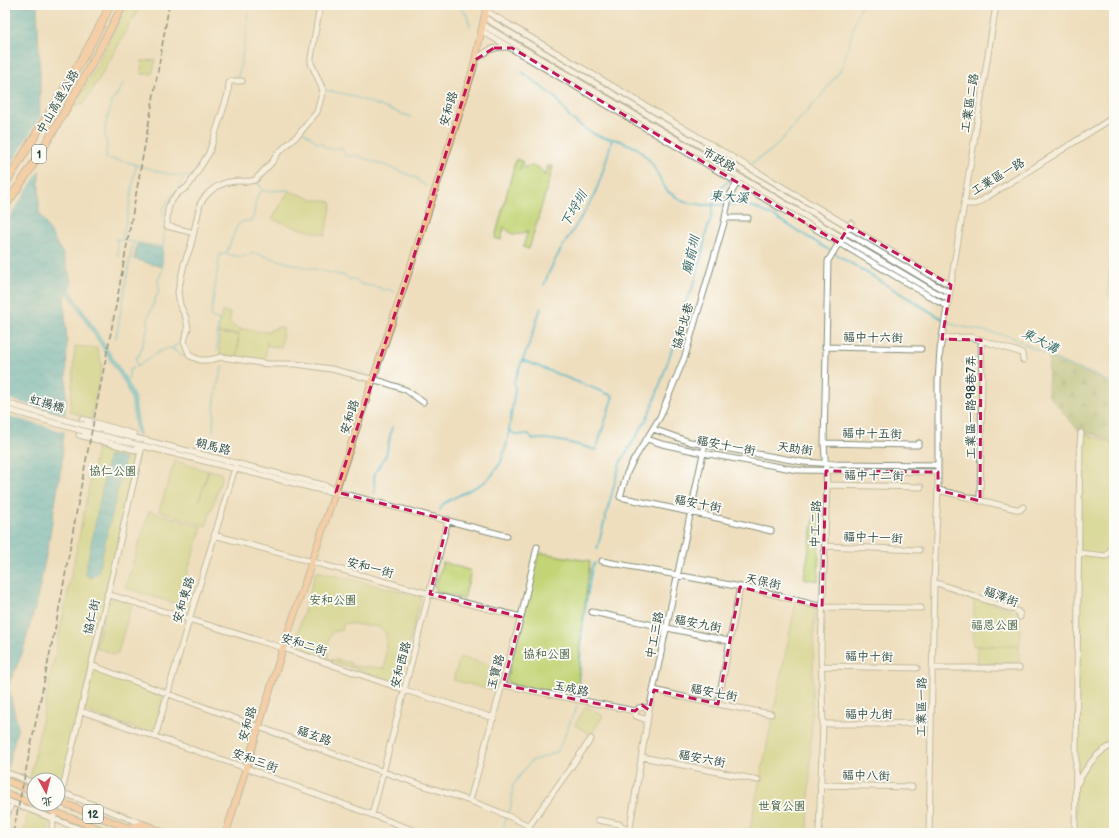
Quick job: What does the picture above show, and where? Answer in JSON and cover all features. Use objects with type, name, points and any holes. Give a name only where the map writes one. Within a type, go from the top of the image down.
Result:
[{"type":"highway","name":"中山高速公路","points":[[5,184],[78,68],[110,5]]},
{"type":"highway","name":"中山高速公路","points":[[5,206],[33,165],[71,101],[123,5]]},
{"type":"main road","name":"安和路","points":[[226,833],[283,648],[413,259],[475,60],[487,8]]},
{"type":"main road","points":[[5,780],[26,789]]},
{"type":"main road","name":"12","points":[[5,793],[26,801]]},
{"type":"main road","name":"12","points":[[66,804],[141,833]]},
{"type":"main road","name":"12","points":[[55,812],[110,833]]},
{"type":"main road","points":[[128,828],[143,824],[164,833]]},
{"type":"street","points":[[320,5],[311,58],[311,63],[323,90],[317,112],[299,134],[282,149],[255,180],[223,183],[209,192],[200,204],[178,292],[180,305],[186,318],[188,329],[184,341],[192,358],[209,360],[222,357],[268,364],[296,364],[331,369],[406,390],[423,402]]},
{"type":"street","name":"工業區二路","points":[[964,204],[996,5]]},
{"type":"street","name":"市政路","points":[[487,8],[748,166],[850,224],[929,274],[951,285]]},
{"type":"street","name":"市政路","points":[[485,18],[942,289],[950,292]]},
{"type":"street","name":"市政路","points":[[482,28],[512,48],[839,243],[948,306]]},
{"type":"street","name":"市政路","points":[[482,28],[740,177],[941,296],[949,299]]},
{"type":"street","points":[[475,60],[499,46],[512,48]]},
{"type":"street","points":[[194,232],[167,226],[167,208],[178,193],[189,185],[209,153],[228,94],[229,83],[231,81],[242,81]]},
{"type":"street","name":"工業區一路","points":[[929,833],[934,582],[938,490],[938,382],[943,336],[964,204],[976,204],[1114,117]]},
{"type":"street","points":[[737,182],[751,161]]},
{"type":"street","name":"協和北巷","points":[[620,497],[627,473],[660,417],[685,356],[725,216],[728,199],[737,182]]},
{"type":"street","points":[[725,216],[748,218]]},
{"type":"street","name":"中工二路","points":[[819,833],[823,724],[821,649],[827,486],[824,443],[828,261],[850,224]]},
{"type":"street","points":[[943,336],[981,340]]},
{"type":"street","name":"工業區一路98巷7弄","points":[[980,501],[982,381],[981,340],[1022,353],[1023,360]]},
{"type":"street","name":"福中十六街","points":[[825,347],[921,349]]},
{"type":"street","name":"虹揚橋","points":[[5,403],[84,428]]},
{"type":"street","name":"虹揚橋","points":[[5,409],[84,428]]},
{"type":"street","points":[[133,437],[134,434],[82,419],[79,435],[135,450],[142,446]]},
{"type":"street","name":"朝馬路","points":[[84,428],[133,437],[327,486],[336,492]]},
{"type":"street","name":"朝馬路","points":[[84,428],[142,446],[321,490],[336,492],[507,536]]},
{"type":"street","name":"天助街","points":[[653,429],[690,442],[803,462],[825,462],[836,464],[938,465]]},
{"type":"street","points":[[1075,833],[1080,444],[1082,433]]},
{"type":"street","name":"福安十一街","points":[[647,439],[662,444],[703,453],[797,470],[826,471]]},
{"type":"street","name":"福中十五街","points":[[824,443],[911,445],[918,445],[919,443]]},
{"type":"street","name":"中工三路","points":[[629,832],[647,718],[705,444]]},
{"type":"street","name":"協仁街","points":[[65,772],[142,446]]},
{"type":"street","name":"安和東路","points":[[155,737],[235,468]]},
{"type":"street","points":[[826,471],[938,472]]},
{"type":"street","name":"福中十二街","points":[[827,486],[921,487]]},
{"type":"street","points":[[938,490],[1020,510],[1023,507]]},
{"type":"street","name":"福安十街","points":[[620,497],[771,531]]},
{"type":"street","name":"安和西路","points":[[372,815],[448,520]]},
{"type":"street","name":"安和一街","points":[[214,536],[521,617]]},
{"type":"street","points":[[1079,553],[1107,555],[1110,552],[1114,538]]},
{"type":"street","name":"福中十一街","points":[[825,546],[919,550]]},
{"type":"street","name":"玉寶路","points":[[470,800],[503,685],[521,617],[537,547]]},
{"type":"street","name":"天保街","points":[[602,561],[757,590],[822,607],[921,608]]},
{"type":"street","name":"福澤街","points":[[934,582],[1017,611],[1020,614],[1020,617]]},
{"type":"street","points":[[718,704],[740,587]]},
{"type":"street","name":"安和二街","points":[[107,594],[283,648],[405,690],[494,718]]},
{"type":"street","name":"福安九街","points":[[592,612],[729,641]]},
{"type":"street","name":"福玄路","points":[[91,665],[384,772],[470,800],[506,814],[529,826]]},
{"type":"street","name":"福中十街","points":[[822,666],[916,668]]},
{"type":"street","points":[[933,668],[1018,668]]},
{"type":"street","name":"玉成路","points":[[503,685],[635,711],[644,707],[649,710]]},
{"type":"street","name":"福安七街","points":[[654,690],[771,714]]},
{"type":"street","name":"安和三街","points":[[80,711],[246,768],[420,833]]},
{"type":"street","name":"玉成路","points":[[635,711],[636,716],[644,719],[647,718]]},
{"type":"street","name":"福中九街","points":[[823,724],[914,723]]},
{"type":"street","points":[[524,833],[591,739]]},
{"type":"street","points":[[1076,785],[1087,765],[1101,752],[1114,745]]},
{"type":"street","name":"福安六街","points":[[642,757],[758,780]]},
{"type":"street","points":[[5,772],[26,780]]},
{"type":"street","name":"福中八街","points":[[820,785],[912,786]]},
{"type":"street","points":[[66,794],[143,824]]},
{"type":"street","points":[[5,800],[90,833]]},
{"type":"street","points":[[5,819],[12,803]]},
{"type":"street","points":[[51,833],[55,812]]},
{"type":"street","points":[[598,820],[619,824],[629,832],[640,833]]},
{"type":"highlighted area","points":[[494,48],[512,48],[839,243],[849,226],[951,285],[942,339],[981,340],[980,501],[938,490],[938,472],[826,471],[822,607],[740,587],[718,704],[654,690],[649,710],[642,705],[635,711],[503,685],[521,617],[430,594],[448,520],[336,492],[413,259],[475,60]]},
{"type":"green space","points":[[127,5],[141,5],[84,104],[75,107]]},
{"type":"green space","points":[[156,60],[152,74],[141,74],[142,61]]},
{"type":"green space","points":[[516,159],[523,162],[519,170],[527,166],[534,166],[540,169],[545,176],[548,166],[553,167],[529,249],[523,247],[528,231],[521,234],[512,234],[504,227],[501,240],[495,238]]},
{"type":"green space","points":[[289,191],[315,200],[325,200],[332,203],[325,235],[294,227],[272,219]]},
{"type":"green space","points":[[1114,244],[1114,302],[1108,294],[1107,289]]},
{"type":"green space","points":[[223,311],[230,313],[230,323],[241,329],[254,329],[255,331],[268,332],[278,327],[283,328],[281,347],[268,346],[267,340],[265,362],[237,358],[239,334],[218,333]]},
{"type":"green space","points":[[219,334],[238,335],[237,358],[220,355]]},
{"type":"green space","points":[[75,346],[97,348],[102,366],[91,420],[70,411]]},
{"type":"green space","points":[[1049,356],[1112,384],[1114,387],[1114,443],[1093,434],[1081,433],[1048,395]]},
{"type":"green space","points":[[1081,433],[1114,444],[1114,833],[1075,833]]},
{"type":"green space","name":"協仁公園","points":[[98,443],[138,454],[66,773],[66,772],[31,772]]},
{"type":"green space","points":[[175,461],[208,471],[199,501],[209,470],[221,473],[222,477],[206,526],[159,511]]},
{"type":"green space","points":[[816,508],[820,509],[818,581],[804,578]]},
{"type":"green space","points":[[149,511],[202,527],[177,604],[125,588]]},
{"type":"green space","name":"協和公園","points":[[542,553],[589,561],[590,563],[580,645],[578,694],[574,697],[510,684],[507,679],[538,555]]},
{"type":"green space","points":[[443,562],[471,571],[464,599],[438,592],[435,587]]},
{"type":"green space","name":"安和公園","points":[[316,571],[420,596],[421,599],[398,682],[394,682],[293,648]],"holes":[[[344,623],[378,627],[386,633],[385,668],[351,666],[351,663],[328,659],[329,639],[332,632],[342,630]]]},
{"type":"green space","points":[[111,597],[132,604],[117,655],[96,648],[108,599]]},
{"type":"green space","name":"福恩公園","points":[[974,597],[1017,611],[1020,617],[1020,645],[973,646]]},
{"type":"green space","name":"世貿公園","points":[[796,602],[815,607],[808,833],[749,833]]},
{"type":"green space","points":[[977,646],[1019,646],[1019,662],[978,664]]},
{"type":"green space","points":[[460,657],[498,667],[491,690],[453,680]]},
{"type":"green space","points":[[92,667],[164,694],[154,735],[83,710]]},
{"type":"green space","points":[[586,706],[603,716],[591,735],[575,725]]},
{"type":"green space","points":[[28,812],[34,812],[51,818],[48,833],[24,833]]},
{"type":"water","points":[[5,5],[37,5],[40,74],[39,212],[63,254],[72,283],[64,299],[67,344],[66,401],[62,462],[49,541],[36,605],[22,654],[8,686],[18,727],[5,778]]},
{"type":"water","points":[[137,244],[162,249],[161,267],[134,259]]},
{"type":"water","points":[[109,455],[125,459],[98,573],[91,578],[85,574]]},
{"type":"pier","points":[[42,114],[42,166],[5,224],[5,175]]},
{"type":"pier","points":[[5,398],[67,416],[66,432],[5,415]]},
{"type":"waterway","points":[[228,79],[237,78],[239,73],[247,31],[248,5]]},
{"type":"waterway","name":"東大溪","points":[[458,5],[467,15],[470,26]]},
{"type":"waterway","name":"廟前圳","points":[[749,165],[772,150],[820,97],[842,68],[858,12],[863,5]]},
{"type":"waterway","points":[[317,70],[324,87]]},
{"type":"waterway","name":"東大溪","points":[[522,72],[556,98],[569,117],[585,129],[600,137],[618,140],[637,148],[651,162],[667,191],[684,202],[704,205],[737,205],[754,207],[775,217],[944,320]]},
{"type":"waterway","points":[[124,83],[112,102],[105,126],[107,144],[106,158],[131,163],[168,174],[190,177]]},
{"type":"waterway","points":[[325,90],[349,95],[411,117]]},
{"type":"waterway","points":[[303,131],[318,143],[322,143],[325,148],[334,149],[342,147],[345,156],[359,156],[392,168],[417,178],[426,186]]},
{"type":"waterway","name":"下埒圳","points":[[544,285],[560,251],[593,197],[602,176],[612,139]]},
{"type":"waterway","points":[[122,240],[136,165]]},
{"type":"waterway","name":"廟前圳","points":[[597,549],[620,463],[645,422],[654,402],[684,319],[682,316],[684,305],[696,278],[706,233],[711,218],[715,193],[739,171]]},
{"type":"waterway","points":[[163,247],[165,226],[163,209],[184,177]]},
{"type":"waterway","points":[[257,181],[265,191],[288,190]]},
{"type":"waterway","points":[[217,350],[219,320],[211,318],[211,314],[220,254],[226,254],[237,226],[243,221],[250,221],[253,218],[257,196],[263,190]]},
{"type":"waterway","points":[[118,257],[116,239],[163,247],[162,272],[158,280],[159,290],[148,317],[148,327],[139,356],[136,357],[137,366]]},
{"type":"waterway","points":[[116,338],[133,242]]},
{"type":"waterway","points":[[226,254],[241,257],[254,253],[296,265],[345,276],[349,279],[355,279],[361,284],[378,287],[383,290],[388,289],[395,292]]},
{"type":"waterway","points":[[67,285],[70,293],[126,382],[133,399],[138,433]]},
{"type":"waterway","points":[[440,510],[443,504],[483,483],[492,475],[501,462],[507,443],[515,389],[514,382],[531,339],[541,308]]},
{"type":"waterway","name":"東大溝","points":[[947,321],[954,325],[1009,336],[1067,365],[1094,374],[1112,384],[1114,387]]},
{"type":"waterway","points":[[172,349],[174,346],[182,343]]},
{"type":"waterway","points":[[126,381],[129,379],[129,371],[166,348],[172,348],[180,355],[186,356]]},
{"type":"waterway","points":[[509,430],[516,435],[529,434],[533,439],[555,440],[596,450],[613,396],[522,360]]},
{"type":"waterway","points":[[213,431],[215,398],[223,366]]},
{"type":"waterway","points":[[335,368],[359,371],[367,374]]},
{"type":"waterway","points":[[356,378],[361,380]]},
{"type":"waterway","points":[[375,493],[374,478],[376,471],[386,455],[392,427]]},
{"type":"waterway","points":[[580,698],[579,687],[582,630],[592,567],[595,563]]},
{"type":"waterway","points":[[508,814],[511,807],[513,785],[531,761],[558,751],[577,706]]},
{"type":"waterway","name":"廟前圳","points":[[501,833],[507,817]]},
{"type":"railway","points":[[13,833],[60,604],[115,311],[169,5]]}]
